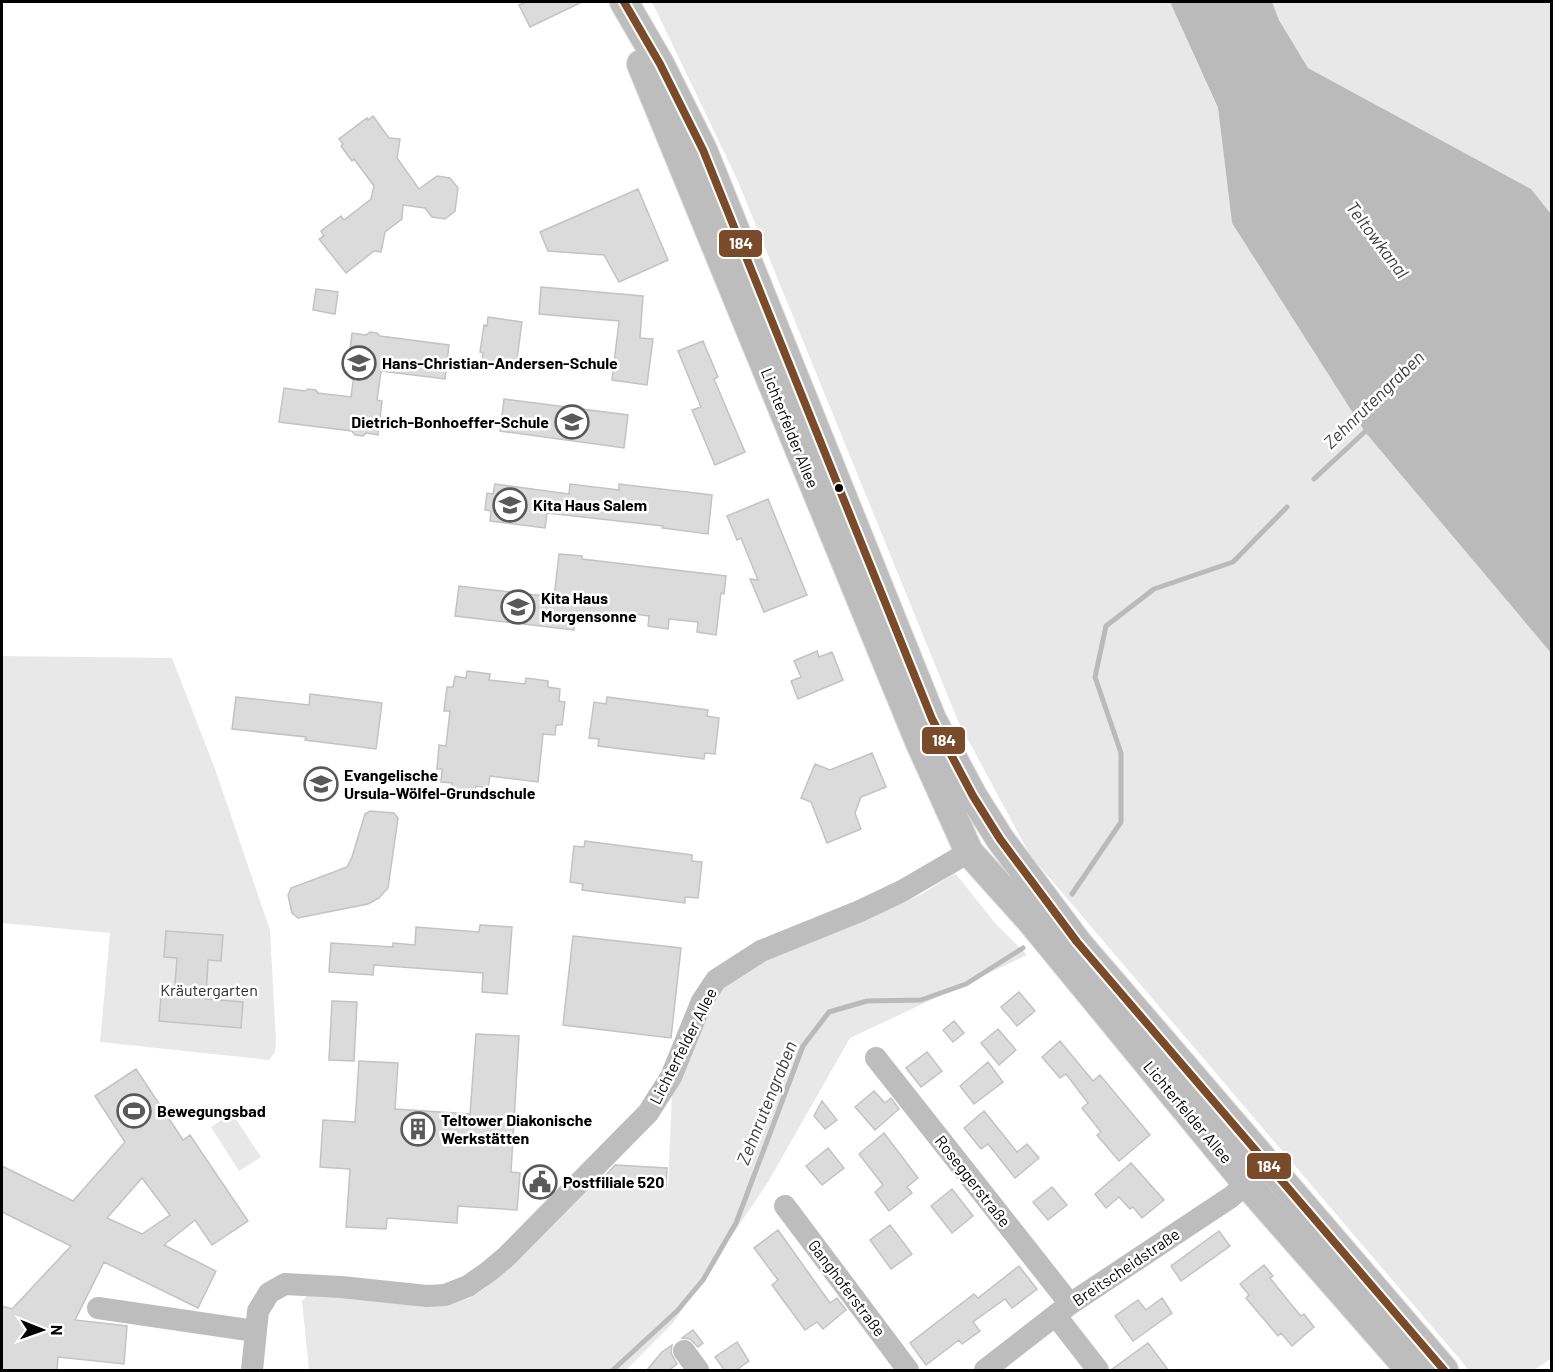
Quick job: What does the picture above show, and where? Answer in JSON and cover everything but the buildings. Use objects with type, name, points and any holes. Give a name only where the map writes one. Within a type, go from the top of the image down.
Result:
[{"type":"main road","name":"Lichterfelder Allee","points":[[618,2],[635,50],[897,688],[969,852],[1258,1174],[1444,1371]]},
{"type":"main road","name":"Lichterfelder Allee","points":[[624,2],[660,64],[703,150],[932,719],[973,796],[1000,839],[1077,942],[1410,1371]]},
{"type":"street","name":"Lichterfelder Allee","points":[[252,1371],[258,1311],[269,1293],[285,1284],[428,1296],[445,1295],[468,1286],[488,1272],[506,1257],[648,1113],[670,1077],[702,1001],[716,980],[761,951],[860,911],[902,891],[969,852]]},
{"type":"street","name":"Roseggerstraße","points":[[876,1058],[1063,1310],[1098,1371]]},
{"type":"street","name":"Breitscheidstraße","points":[[985,1371],[1063,1310],[1231,1197],[1258,1174]]},
{"type":"street","name":"Ganghoferstraße","points":[[785,1206],[908,1371]]},
{"type":"street","points":[[98,1308],[255,1331]]},
{"type":"street","points":[[684,1351],[698,1371]]},
{"type":"green space","points":[[652,2],[1170,2],[1218,109],[1232,223],[1365,432],[1551,653],[1552,1358],[1534,1370],[1469,1370],[1030,855],[958,721],[737,179]]},
{"type":"green space","points":[[1272,2],[1551,2],[1551,214],[1531,189],[1308,68],[1279,20]]},
{"type":"green space","name":"Kräutergarten","points":[[2,656],[172,658],[215,769],[270,930],[276,1042],[275,1052],[269,1060],[100,1042],[110,933],[2,923]]},
{"type":"green space","points":[[955,873],[995,923],[1027,955],[850,1038],[768,1182],[673,1323],[626,1370],[309,1370],[302,1301],[312,1291],[414,1300],[428,1307],[450,1304],[470,1298],[487,1287],[494,1274],[604,1161],[604,1185],[668,1187],[672,1093],[718,992],[774,954],[864,920],[922,894]]},
{"type":"green space","points":[[232,1113],[261,1157],[239,1171],[211,1127]]},
{"type":"water","name":"Teltowkanal","points":[[1170,2],[1272,2],[1279,20],[1308,68],[1531,189],[1551,214],[1551,653],[1365,432],[1232,223],[1218,108]]},
{"type":"waterway","name":"Zehnrutengraben","points":[[1314,479],[1370,427]]},
{"type":"waterway","name":"Zehnrutengraben","points":[[1072,894],[1121,822],[1121,753],[1095,677],[1106,626],[1154,589],[1233,562],[1287,507]]},
{"type":"waterway","name":"Zehnrutengraben","points":[[613,1370],[677,1311],[703,1280],[736,1223],[803,1046],[829,1012],[867,1001],[921,1000],[966,984],[1023,948]]},
{"type":"transit line","name":"184","points":[[624,2],[660,64],[703,150],[932,719],[973,796],[1000,839],[1077,942],[1444,1370]]},
{"type":"place","name":"Hans-Christian-Andersen-Schule","points":[[359,363]]},
{"type":"place","name":"Dietrich-Bonhoeffer-Schule","points":[[572,422]]},
{"type":"place","name":"Kita Haus Salem","points":[[510,505]]},
{"type":"place","name":"Kita Haus Morgensonne","points":[[518,607]]},
{"type":"place","name":"Evangelische Ursula-Wölfel-Grundschule","points":[[321,784]]},
{"type":"place","name":"Bewegungsbad","points":[[134,1111]]},
{"type":"place","name":"Teltower Diakonische Werkstätten","points":[[418,1129]]},
{"type":"place","name":"Postfiliale 520","points":[[540,1182]]}]
